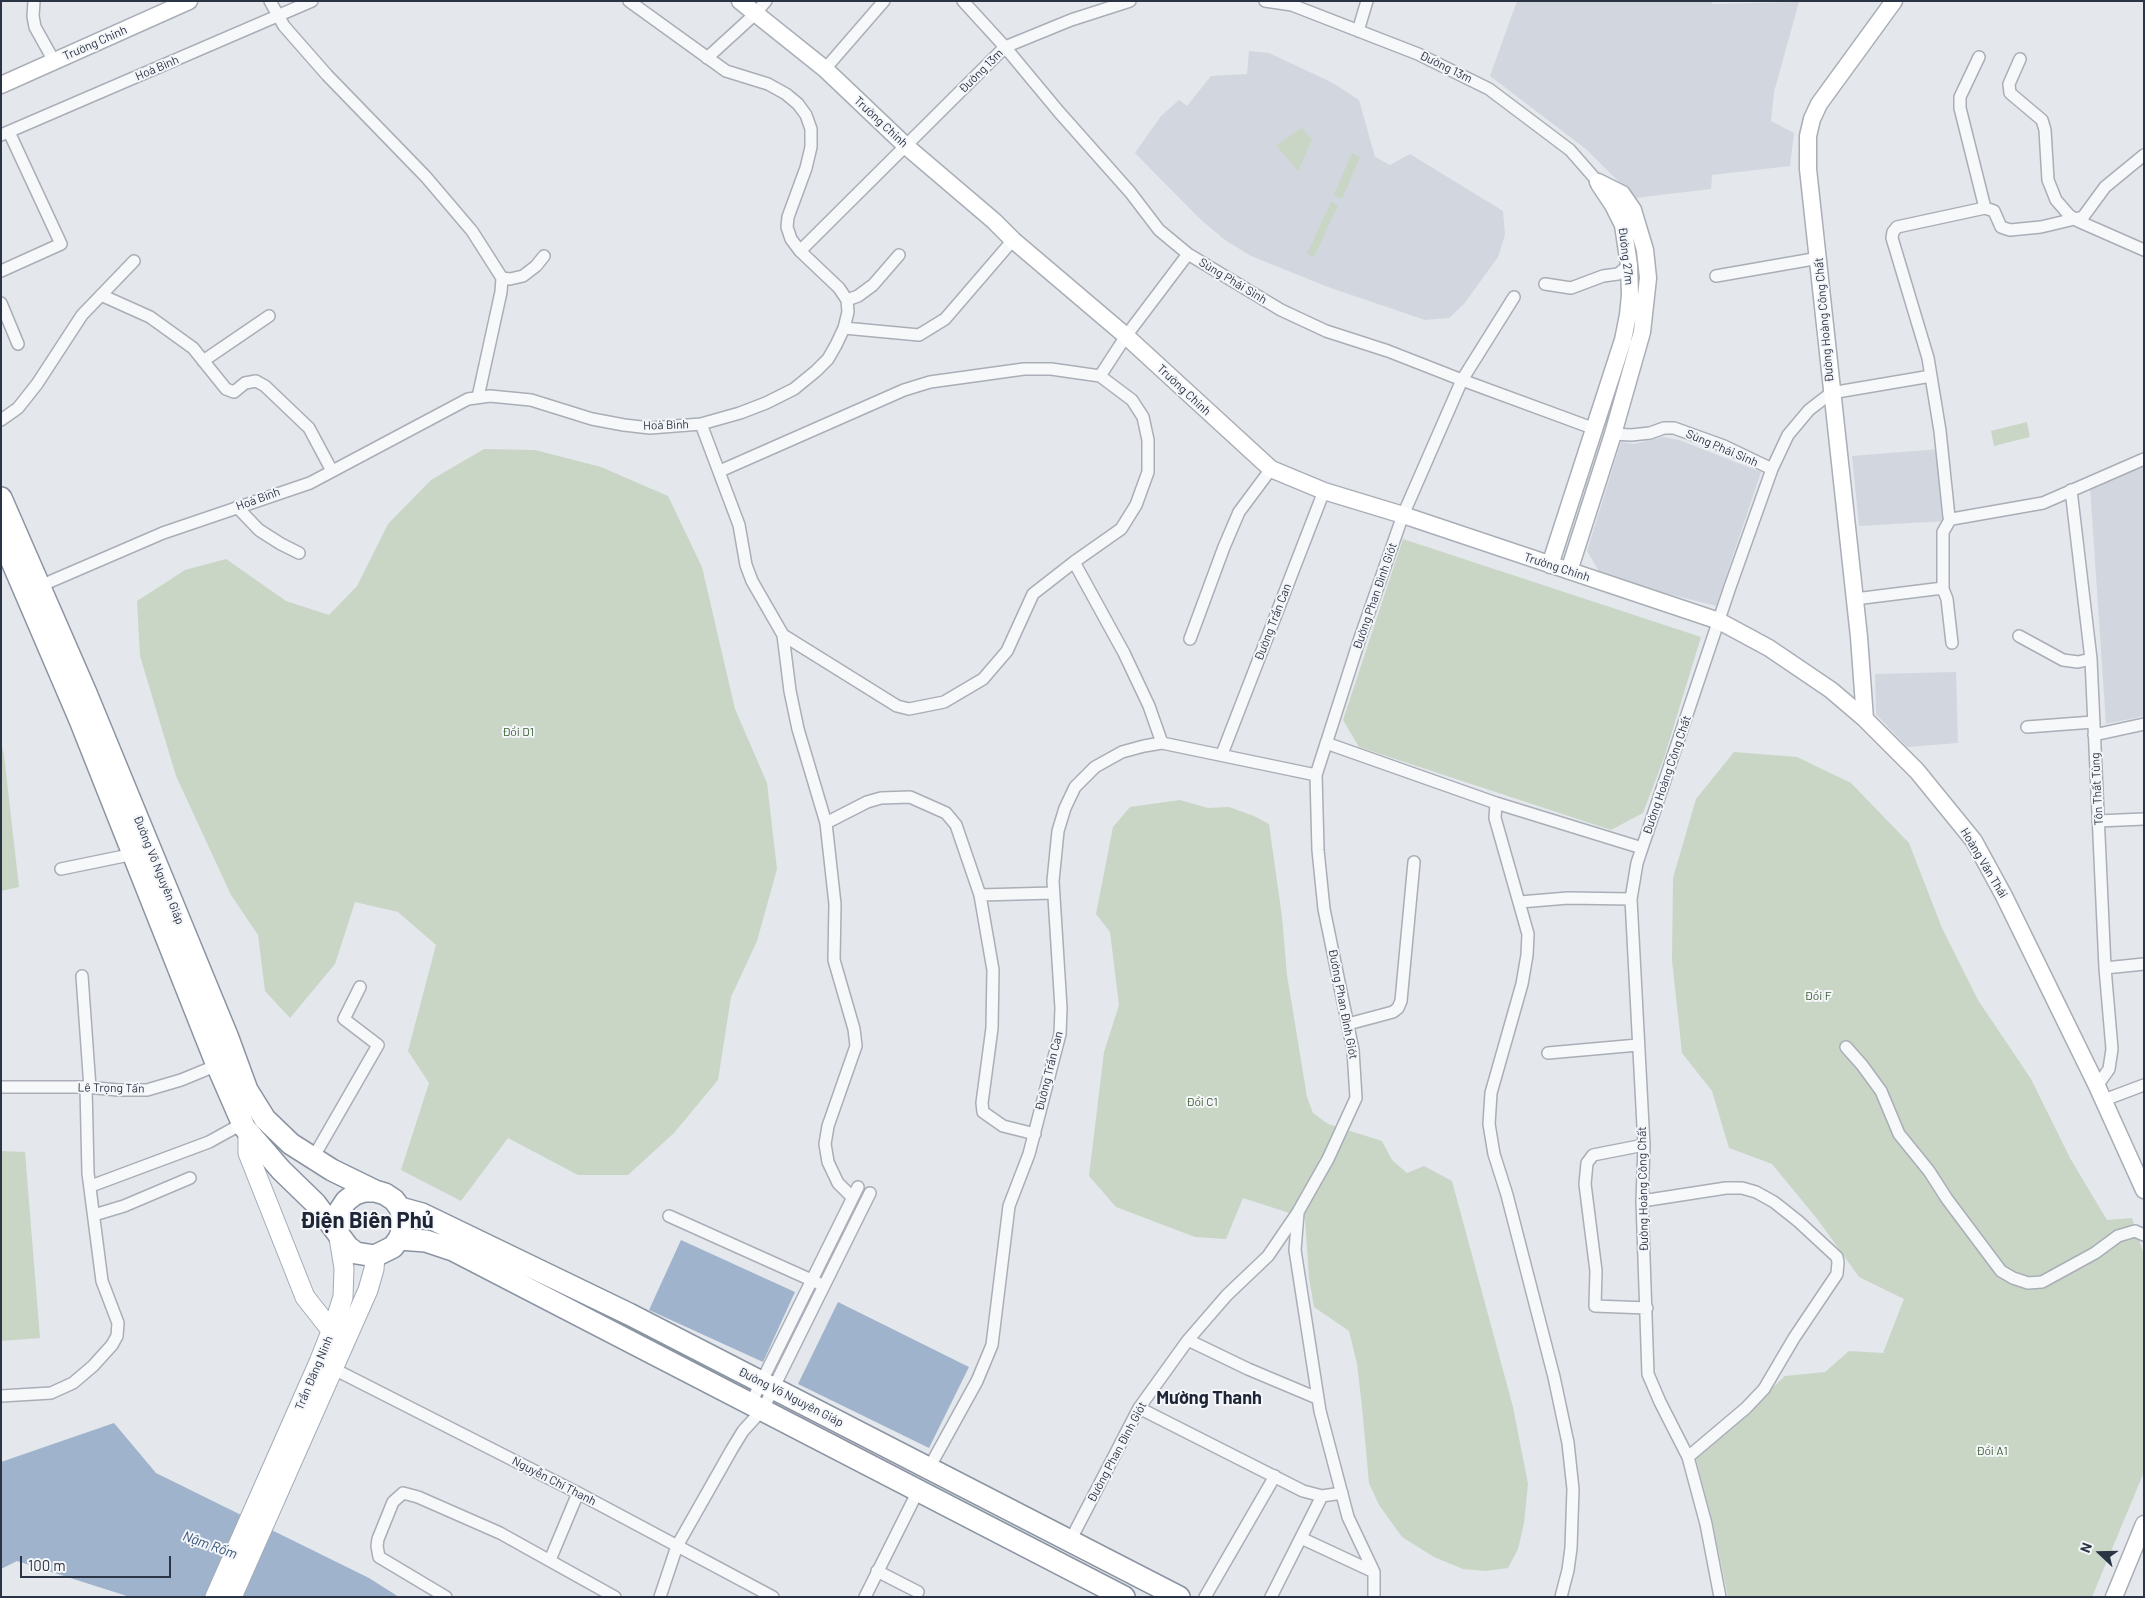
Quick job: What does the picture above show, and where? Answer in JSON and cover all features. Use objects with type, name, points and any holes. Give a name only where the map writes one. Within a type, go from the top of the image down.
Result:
[{"type":"highway","name":"Đường Võ Nguyên Giáp","points":[[1,498],[40,586],[88,716],[226,1061],[245,1128],[281,1170],[315,1203],[338,1232]]},
{"type":"highway","name":"Đường Võ Nguyên Giáp","points":[[1,536],[88,716],[134,854],[226,1061],[261,1113],[290,1144],[375,1190]]},
{"type":"highway","points":[[375,1190],[389,1197],[400,1208],[403,1218],[403,1229],[393,1247],[376,1256],[366,1256],[348,1248],[338,1232],[340,1210],[346,1201],[355,1194],[375,1190]]},
{"type":"highway","name":"Đường Võ Nguyên Giáp","points":[[400,1208],[422,1214],[629,1314],[1179,1597]]},
{"type":"highway","name":"Đường Võ Nguyên Giáp","points":[[399,1239],[426,1241],[453,1250],[1124,1597]]},
{"type":"highway","points":[[918,1491],[929,1468]]},
{"type":"main road","points":[[245,1128],[248,1153],[305,1297],[331,1330]]},
{"type":"main road","name":"Trần Đăng Ninh","points":[[327,1366],[331,1330],[343,1297],[344,1268],[338,1232]]},
{"type":"main road","name":"Trần Đăng Ninh","points":[[262,1510],[327,1366],[368,1290],[376,1256]]},
{"type":"main road","points":[[214,1597],[262,1510]]},
{"type":"main road","points":[[232,1597],[262,1510]]},
{"type":"street","points":[[34,1],[33,16],[35,27],[54,61]]},
{"type":"street","name":"Trường Chinh","points":[[1,85],[189,1]]},
{"type":"street","points":[[270,1],[277,16],[327,75],[426,177],[472,231],[502,278],[501,292],[478,397]]},
{"type":"street","name":"Hoà Bình","points":[[5,134],[312,1]]},
{"type":"street","points":[[629,1],[726,71],[768,84],[786,94],[798,104],[806,115],[811,129],[811,147],[806,168],[788,217],[787,227],[791,239],[800,251],[839,288],[848,300],[858,296],[873,285],[899,255]]},
{"type":"street","name":"Trường Chinh","points":[[740,1],[754,15],[825,70],[906,146],[1126,336],[1271,469],[1324,491],[1403,515],[1719,621]]},
{"type":"street","points":[[707,58],[754,15],[766,1]]},
{"type":"street","points":[[825,70],[884,1]]},
{"type":"street","name":"Sùng Phái Sinh","points":[[963,1],[1006,47],[1059,112],[1130,192],[1159,230],[1188,254],[1281,310],[1326,330],[1388,351],[1595,429]]},
{"type":"street","name":"Đường 13m","points":[[800,251],[1006,47],[1071,20],[1130,1]]},
{"type":"street","name":"Đường 13m","points":[[1266,1],[1292,5],[1418,54],[1489,89],[1570,150],[1598,182]]},
{"type":"street","points":[[1358,31],[1367,1]]},
{"type":"street","name":"Đường Hoàng Công Chất","points":[[1720,1597],[1706,1524],[1688,1458],[1648,1374],[1642,1201],[1644,1146],[1631,899],[1637,862],[1772,469],[1788,435],[1809,410],[1831,393],[1808,169],[1808,136],[1812,119],[1819,104],[1894,1]]},
{"type":"street","points":[[1979,57],[1960,97],[1960,108],[1984,208]]},
{"type":"street","points":[[2020,59],[2009,84],[2010,93],[2042,120],[2045,130],[2048,180],[2056,200],[2075,219],[2144,250]]},
{"type":"street","points":[[1,271],[61,244],[5,134]]},
{"type":"street","points":[[1952,643],[1947,599],[1943,588],[1942,532],[1951,518],[1931,376],[1928,359],[1892,238],[1893,232],[1897,228],[1984,208],[1994,211],[2001,227],[2005,230],[2041,226],[2083,217],[2105,188],[2144,155]]},
{"type":"street","name":"Đường 27m","points":[[1550,565],[1623,340],[1630,295],[1629,265],[1623,225],[1598,182]]},
{"type":"street","name":"Đường 27m","points":[[1569,571],[1613,434],[1642,332],[1648,278],[1645,250],[1633,210],[1622,194],[1598,182]]},
{"type":"street","points":[[844,328],[919,335],[945,319],[1013,240]]},
{"type":"street","points":[[1100,376],[1126,336],[1188,254]]},
{"type":"street","points":[[502,278],[510,279],[523,276],[536,266],[544,256]]},
{"type":"street","points":[[1716,276],[1818,258]]},
{"type":"street","points":[[1,420],[23,402],[82,315],[134,261]]},
{"type":"street","points":[[1545,284],[1571,288],[1603,276],[1618,274],[1629,265]]},
{"type":"street","points":[[101,295],[150,317],[193,348],[226,389],[234,392],[245,383],[256,381],[265,386],[309,428],[332,471]]},
{"type":"street","name":"Đường Phan Đình Giót","points":[[1070,1541],[1140,1408],[1188,1340],[1227,1295],[1268,1256],[1298,1212],[1328,1159],[1356,1098],[1353,1050],[1324,909],[1318,850],[1316,774],[1403,515],[1462,380],[1514,298]]},
{"type":"street","name":"Hoà Bình","points":[[40,586],[163,533],[310,482],[468,399],[510,396],[531,400],[605,422],[650,428],[701,424],[740,413],[794,389],[828,359],[844,328],[848,312],[848,300]]},
{"type":"street","points":[[1,303],[18,344]]},
{"type":"street","points":[[203,360],[269,316]]},
{"type":"street","points":[[720,471],[904,390],[930,382],[1024,369],[1100,376],[1132,400],[1143,417],[1148,440],[1148,472],[1136,505],[1121,528],[1033,594],[1007,651],[983,679],[944,702],[909,709],[897,706],[783,635]]},
{"type":"street","points":[[1865,719],[1854,599],[1831,393],[1931,376]]},
{"type":"street","points":[[701,424],[739,525],[746,565],[752,582],[783,635],[798,729],[826,823],[835,904],[834,960],[854,1029],[856,1046],[828,1126],[825,1144],[828,1162],[838,1183],[855,1192],[812,1281],[767,1385]]},
{"type":"street","name":"Sùng Phái Sinh","points":[[1613,434],[1631,435],[1650,433],[1664,428],[1674,428],[1724,446],[1772,469]]},
{"type":"street","points":[[1595,429],[1613,434]]},
{"type":"street","points":[[1951,518],[1954,520],[2042,502],[2144,459]]},
{"type":"street","points":[[1190,638],[1239,512],[1271,469]]},
{"type":"street","points":[[1577,485],[1595,490]]},
{"type":"street","name":"Tôn Thất Tùng","points":[[2072,490],[2091,659],[2105,968],[2112,1050],[2109,1069],[2100,1092]]},
{"type":"street","name":"Đường Trần Can","points":[[1222,754],[1324,491]]},
{"type":"street","points":[[237,507],[259,530],[299,553]]},
{"type":"street","points":[[1074,562],[1124,653],[1149,706],[1162,743]]},
{"type":"street","points":[[1854,599],[1943,588]]},
{"type":"street","name":"Hoàng Văn Thái","points":[[1719,621],[1804,670],[1865,719],[1917,771],[1974,841],[2004,896],[2100,1092],[2144,1190]]},
{"type":"street","points":[[2019,636],[2063,660],[2078,662],[2091,659]]},
{"type":"street","points":[[2027,727],[2093,722]]},
{"type":"street","points":[[2094,735],[2144,724]]},
{"type":"street","name":"Đường Trần Can","points":[[929,1468],[977,1381],[992,1345],[1009,1206],[1035,1134],[1060,1034],[1061,1008],[1053,893],[1058,831],[1065,808],[1076,787],[1095,767],[1122,752],[1162,743],[1316,774]]},
{"type":"street","points":[[1326,743],[1496,803],[1642,848]]},
{"type":"street","points":[[826,823],[867,802],[881,798],[910,797],[930,804],[946,813],[956,825],[980,895],[994,970],[992,1028],[982,1102],[983,1112],[1003,1126],[1035,1134]]},
{"type":"street","points":[[1496,803],[1495,818],[1528,934],[1527,955],[1522,984],[1491,1093],[1489,1124],[1494,1154],[1507,1195],[1554,1377],[1568,1443],[1573,1489],[1571,1548],[1561,1597]]},
{"type":"street","points":[[2098,820],[2144,819]]},
{"type":"street","points":[[61,869],[134,854]]},
{"type":"street","points":[[1348,1024],[1393,1012],[1398,1008],[1414,862]]},
{"type":"street","points":[[980,895],[1053,893]]},
{"type":"street","points":[[1520,902],[1568,898],[1631,899]]},
{"type":"street","points":[[2105,968],[2144,964]]},
{"type":"street","points":[[1,1396],[51,1393],[73,1383],[93,1366],[112,1345],[117,1336],[118,1323],[102,1281],[88,1173],[88,1087],[82,976]]},
{"type":"street","points":[[313,1158],[378,1045],[344,1019],[348,1007],[360,987]]},
{"type":"street","points":[[1548,1053],[1638,1045]]},
{"type":"street","points":[[1846,1047],[1881,1091],[1899,1134],[1929,1170],[1946,1199],[2001,1270],[2013,1278],[2028,1283],[2042,1282],[2088,1258],[2118,1236],[2135,1231],[2144,1235]]},
{"type":"street","name":"Lê Trọng Tấn","points":[[1,1087],[88,1087],[147,1090],[181,1080],[226,1061]]},
{"type":"street","points":[[2100,1092],[2144,1085]]},
{"type":"street","points":[[91,1186],[245,1128],[261,1113]]},
{"type":"street","points":[[1644,1146],[1593,1155],[1587,1163],[1585,1184],[1596,1271],[1595,1306],[1647,1308]]},
{"type":"street","points":[[94,1215],[124,1206],[190,1178]]},
{"type":"street","points":[[1642,1201],[1726,1188],[1742,1188],[1756,1192],[1774,1202],[1798,1221],[1836,1257],[1838,1262],[1836,1274],[1807,1316],[1764,1389],[1746,1408],[1688,1458]]},
{"type":"street","points":[[660,1597],[678,1546],[824,1286],[870,1194]]},
{"type":"street","points":[[1298,1212],[1295,1250],[1318,1398],[1348,1518],[1374,1572],[1374,1597]]},
{"type":"street","points":[[669,1216],[824,1286]]},
{"type":"street","points":[[1188,1340],[1248,1369],[1318,1398]]},
{"type":"street","name":"Nguyễn Chí Thanh","points":[[327,1366],[578,1493],[773,1597]]},
{"type":"street","points":[[1140,1408],[1303,1491],[1322,1496],[1342,1493]]},
{"type":"street","points":[[1205,1597],[1275,1476]]},
{"type":"street","points":[[865,1597],[918,1491]]},
{"type":"street","points":[[446,1597],[379,1557],[376,1546],[378,1540],[394,1502],[403,1493],[418,1497],[500,1533],[615,1597]]},
{"type":"street","points":[[550,1560],[578,1493]]},
{"type":"street","points":[[1271,1597],[1322,1496]]},
{"type":"street","points":[[2114,1597],[2144,1524]]},
{"type":"street","points":[[1301,1538],[1374,1572]]},
{"type":"street","points":[[877,1571],[918,1592]]},
{"type":"shaded area","points":[[1517,1],[1713,1],[1712,4],[1799,2],[1774,92],[1771,121],[1794,133],[1790,166],[1712,175],[1711,189],[1635,198],[1586,149],[1490,76]]},
{"type":"shaded area","points":[[1249,51],[1269,53],[1333,83],[1359,100],[1375,157],[1390,165],[1410,154],[1503,211],[1505,235],[1498,257],[1464,304],[1449,318],[1425,320],[1328,287],[1251,256],[1225,240],[1199,218],[1135,153],[1161,116],[1179,100],[1187,106],[1211,76],[1247,74]]},
{"type":"shaded area","points":[[1663,437],[1679,440],[1761,472],[1716,606],[1661,592],[1600,573],[1587,551],[1621,442],[1634,444]]},
{"type":"shaded area","points":[[1940,449],[1946,521],[1859,526],[1852,456]]},
{"type":"shaded area","points":[[2144,464],[2144,716],[2106,724],[2090,487]]},
{"type":"shaded area","points":[[1956,672],[1958,743],[1907,747],[1876,714],[1875,674]]},
{"type":"green space","points":[[1302,128],[1312,140],[1298,171],[1276,145]]},
{"type":"green space","points":[[1352,153],[1360,157],[1342,199],[1334,195]]},
{"type":"green space","points":[[1331,202],[1338,205],[1314,257],[1307,254]]},
{"type":"green space","points":[[2027,422],[2030,437],[1994,446],[1991,431]]},
{"type":"green space","name":"Đồi D1","points":[[484,449],[535,450],[601,467],[668,496],[702,567],[735,709],[767,783],[777,869],[757,941],[731,997],[718,1080],[674,1133],[628,1175],[578,1175],[508,1138],[461,1201],[401,1170],[429,1083],[408,1051],[436,945],[398,912],[355,902],[335,964],[290,1018],[265,991],[258,935],[231,895],[176,776],[140,656],[137,601],[185,570],[226,559],[286,601],[329,615],[357,586],[388,524],[431,480]]},
{"type":"green space","points":[[1403,539],[1701,637],[1664,758],[1643,813],[1611,830],[1359,747],[1343,720]]},
{"type":"green space","points":[[1,742],[19,887],[1,891]]},
{"type":"green space","points":[[1734,752],[1797,757],[1851,783],[1909,843],[1942,928],[1978,1000],[2031,1079],[2070,1158],[2107,1220],[2132,1218],[2144,1255],[2144,1472],[2092,1597],[1728,1597],[1713,1524],[1696,1459],[1785,1376],[1825,1372],[1849,1351],[1883,1353],[1904,1299],[1859,1277],[1818,1220],[1772,1164],[1729,1148],[1712,1091],[1682,1053],[1672,960],[1673,878],[1696,799]]},
{"type":"green space","name":"Đồi C1","points":[[1180,800],[1208,808],[1229,807],[1269,824],[1282,917],[1287,975],[1307,1097],[1313,1113],[1328,1124],[1382,1141],[1392,1160],[1407,1173],[1424,1166],[1452,1181],[1513,1407],[1528,1484],[1524,1523],[1518,1549],[1508,1568],[1486,1571],[1463,1569],[1434,1557],[1402,1537],[1379,1505],[1369,1483],[1357,1364],[1349,1331],[1314,1307],[1309,1278],[1305,1218],[1243,1198],[1226,1239],[1195,1237],[1116,1207],[1089,1176],[1104,1052],[1119,1005],[1110,932],[1096,914],[1113,827],[1130,807]]},
{"type":"green space","points":[[1,1151],[25,1152],[40,1338],[1,1341]]},
{"type":"water","points":[[681,1240],[795,1292],[763,1362],[649,1310]]},
{"type":"water","points":[[838,1302],[969,1367],[929,1448],[798,1384]]},
{"type":"water","name":"Nậm Rốm","points":[[114,1423],[156,1473],[369,1578],[399,1597],[130,1597],[17,1561],[1,1569],[1,1462]]},
{"type":"district","name":"Điện Biên Phủ","points":[[367,1221]]},
{"type":"district","name":"Mường Thanh","points":[[1209,1398]]},
{"type":"park label","name":"Đồi F","points":[[1818,996]]},
{"type":"park label","name":"Đồi A1","points":[[1992,1451]]}]
